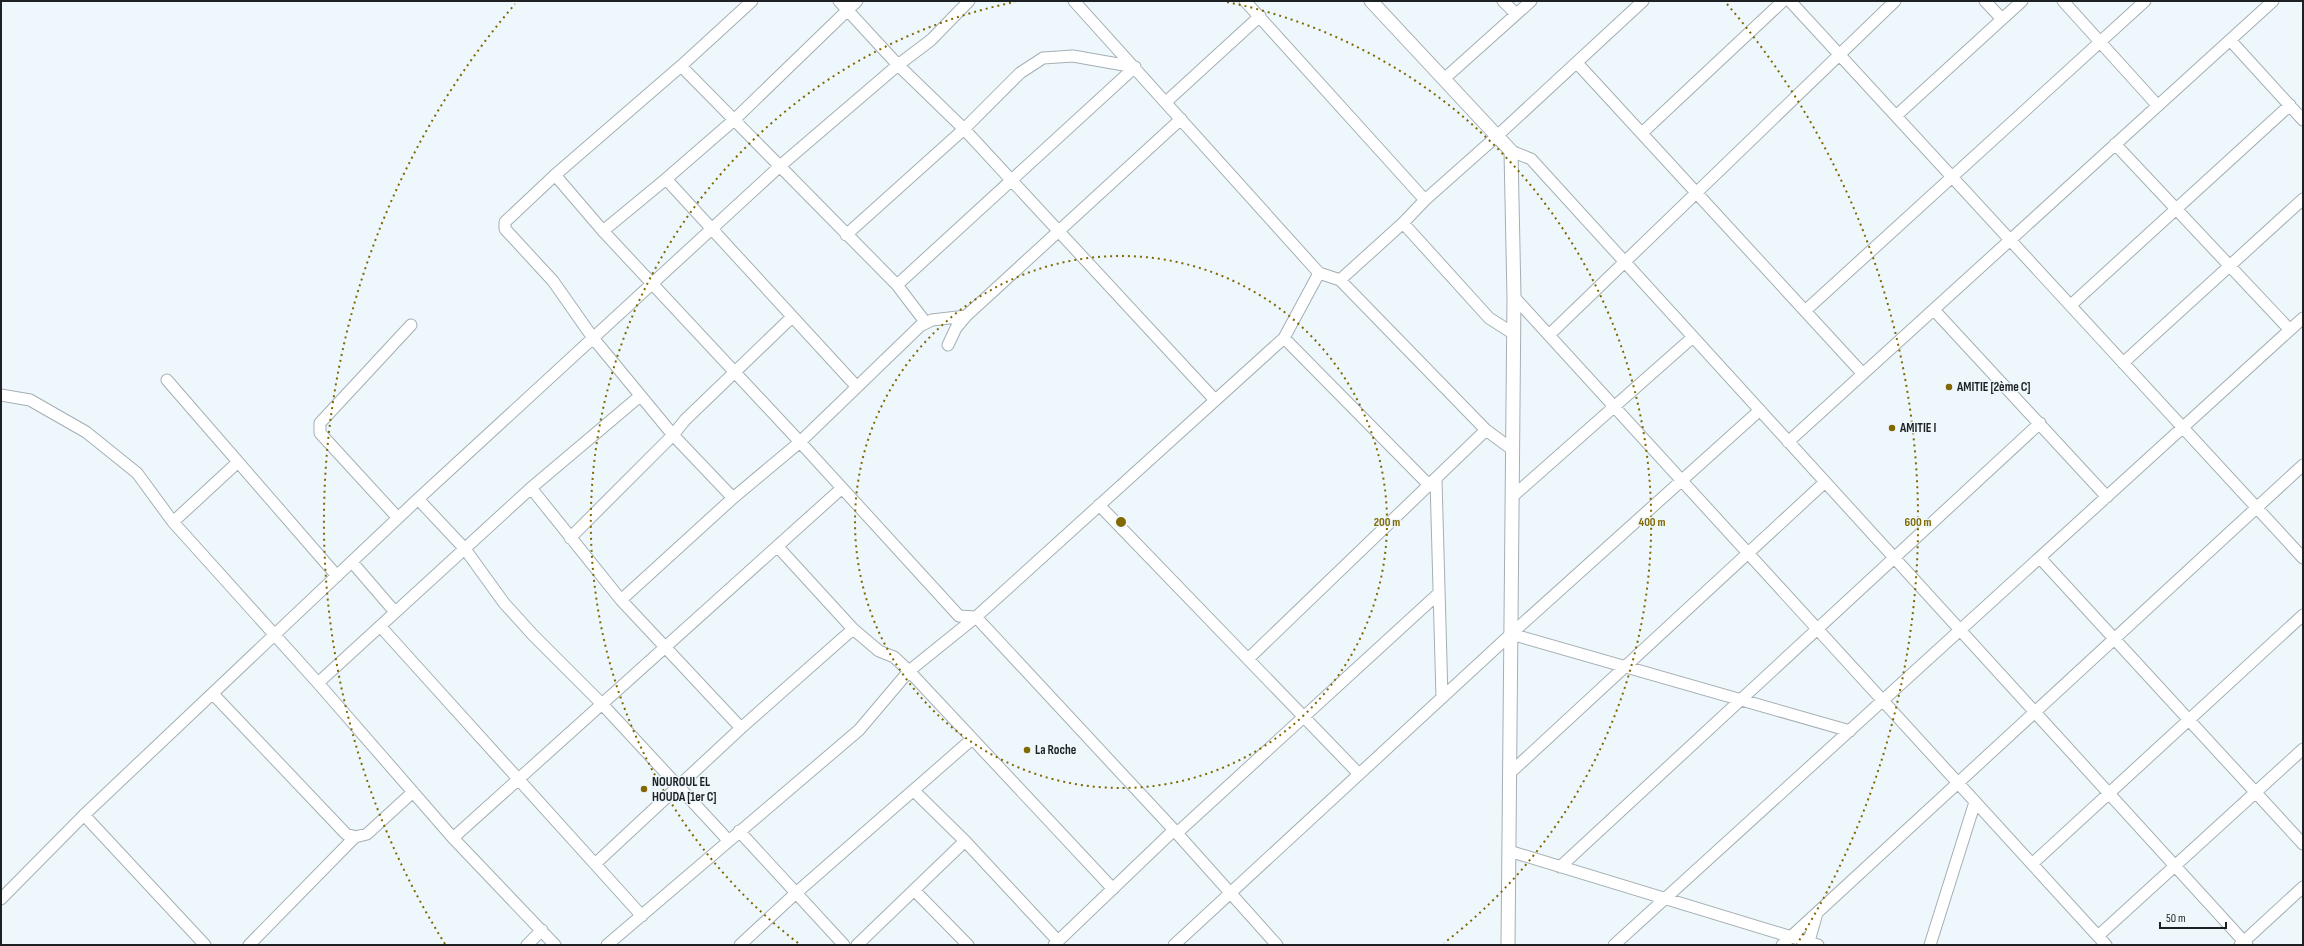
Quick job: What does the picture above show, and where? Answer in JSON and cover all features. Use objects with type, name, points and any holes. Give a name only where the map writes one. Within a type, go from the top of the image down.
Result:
[{"type":"street","points":[[733,498],[673,435],[640,396],[593,338],[553,281],[505,229],[505,222],[555,175],[681,66],[752,1]]},
{"type":"street","points":[[839,1],[898,65],[964,129],[1215,400]]},
{"type":"street","points":[[603,231],[734,120],[857,1]]},
{"type":"street","points":[[1,899],[84,815],[418,499],[654,284],[780,166],[898,65],[931,40],[969,1]]},
{"type":"street","points":[[1074,1],[1319,273],[1340,280],[1486,430],[1512,450]]},
{"type":"street","points":[[1246,1],[1425,200]]},
{"type":"street","points":[[1371,1],[1511,150],[1531,159],[2244,944],[2303,886]]},
{"type":"street","points":[[1503,1],[1516,14]]},
{"type":"street","points":[[1444,79],[1531,1]]},
{"type":"street","points":[[1340,280],[1403,223],[1425,200],[1577,63],[1643,1]]},
{"type":"street","points":[[1642,133],[1783,1]]},
{"type":"street","points":[[1790,1],[1841,54],[2183,428],[2258,506],[2303,558]]},
{"type":"street","points":[[1549,335],[1895,1]]},
{"type":"street","points":[[1985,1],[2002,19]]},
{"type":"street","points":[[1897,115],[2022,1]]},
{"type":"street","points":[[2063,1],[2158,106]]},
{"type":"street","points":[[1805,312],[2145,1]]},
{"type":"street","points":[[1788,442],[2273,1]]},
{"type":"street","points":[[1166,102],[1260,16]]},
{"type":"street","points":[[2230,40],[2303,120]]},
{"type":"street","points":[[846,235],[964,129],[1020,73],[1043,58],[1073,56],[1135,67]]},
{"type":"street","points":[[1577,63],[1863,374]]},
{"type":"street","points":[[681,66],[897,285],[926,323]]},
{"type":"street","points":[[897,285],[1135,67]]},
{"type":"street","points":[[2071,306],[2290,105]]},
{"type":"street","points":[[948,346],[956,328],[966,316],[1058,230],[1181,119]]},
{"type":"street","points":[[2115,144],[2290,330]]},
{"type":"street","points":[[1508,945],[1514,334],[1511,150]]},
{"type":"street","points":[[555,175],[603,231],[654,284],[959,616],[976,617],[1176,832],[1277,945]]},
{"type":"street","points":[[666,179],[792,317],[858,386]]},
{"type":"street","points":[[2123,363],[2303,199]]},
{"type":"street","points":[[1403,223],[1489,318],[1514,334]]},
{"type":"street","points":[[607,945],[728,840],[859,730],[909,670],[976,617],[1284,338],[1319,273]]},
{"type":"street","points":[[1514,297],[2106,945]]},
{"type":"street","points":[[1934,310],[2107,497]]},
{"type":"street","points":[[621,600],[733,498],[800,442],[920,326],[932,320],[966,316]]},
{"type":"street","points":[[570,538],[673,435],[685,420],[734,371],[792,317]]},
{"type":"street","points":[[1614,945],[2303,318]]},
{"type":"street","points":[[398,518],[320,433],[320,423],[411,325]]},
{"type":"street","points":[[1512,497],[1693,337]]},
{"type":"street","points":[[1284,338],[1433,483],[1439,593],[1442,698]]},
{"type":"street","points":[[167,380],[337,576]]},
{"type":"street","points":[[1,395],[30,400],[86,432],[137,473],[173,522],[318,683],[453,838],[555,945]]},
{"type":"street","points":[[318,683],[531,488],[640,396]]},
{"type":"street","points":[[1174,945],[1511,634],[1760,410]]},
{"type":"street","points":[[1560,867],[2040,423]]},
{"type":"street","points":[[1248,659],[1433,483],[1486,430]]},
{"type":"street","points":[[173,522],[238,462]]},
{"type":"street","points":[[1782,945],[2303,465]]},
{"type":"street","points":[[1510,773],[1825,482]]},
{"type":"street","points":[[531,488],[621,600],[741,728]]},
{"type":"street","points":[[453,838],[842,488]]},
{"type":"street","points":[[418,499],[465,549],[504,603],[518,619],[680,786],[728,840]]},
{"type":"street","points":[[1099,505],[1359,774]]},
{"type":"street","points":[[778,546],[853,629],[879,651],[894,657],[909,670],[1113,889]]},
{"type":"street","points":[[2040,558],[2303,844]]},
{"type":"street","points":[[352,562],[395,612]]},
{"type":"street","points":[[914,791],[966,841],[1056,943],[1113,889],[1439,593]]},
{"type":"street","points":[[2032,864],[2303,615]]},
{"type":"street","points":[[380,626],[642,916]]},
{"type":"street","points":[[595,864],[741,728],[853,629]]},
{"type":"street","points":[[1511,634],[1850,730]]},
{"type":"street","points":[[212,694],[346,834],[355,837]]},
{"type":"street","points":[[740,945],[796,893],[972,739]]},
{"type":"street","points":[[2098,936],[2303,749]]},
{"type":"street","points":[[249,945],[355,837],[367,834],[413,792]]},
{"type":"street","points":[[1930,945],[1975,802]]},
{"type":"street","points":[[84,815],[204,945]]},
{"type":"street","points":[[739,831],[844,945]]},
{"type":"street","points":[[857,945],[966,841]]},
{"type":"street","points":[[1509,851],[1812,944],[1818,912]]},
{"type":"street","points":[[914,890],[968,945]]},
{"type":"street","points":[[527,945],[542,930]]},
{"type":"place","name":"AMITIE [2ème C]","points":[[1949,387]]},
{"type":"place","name":"AMITIE I","points":[[1892,428]]},
{"type":"place","name":"La Roche","points":[[1027,750]]},
{"type":"place","name":"NOUROUL EL HOUDA [1er C]","points":[[644,789]]}]
